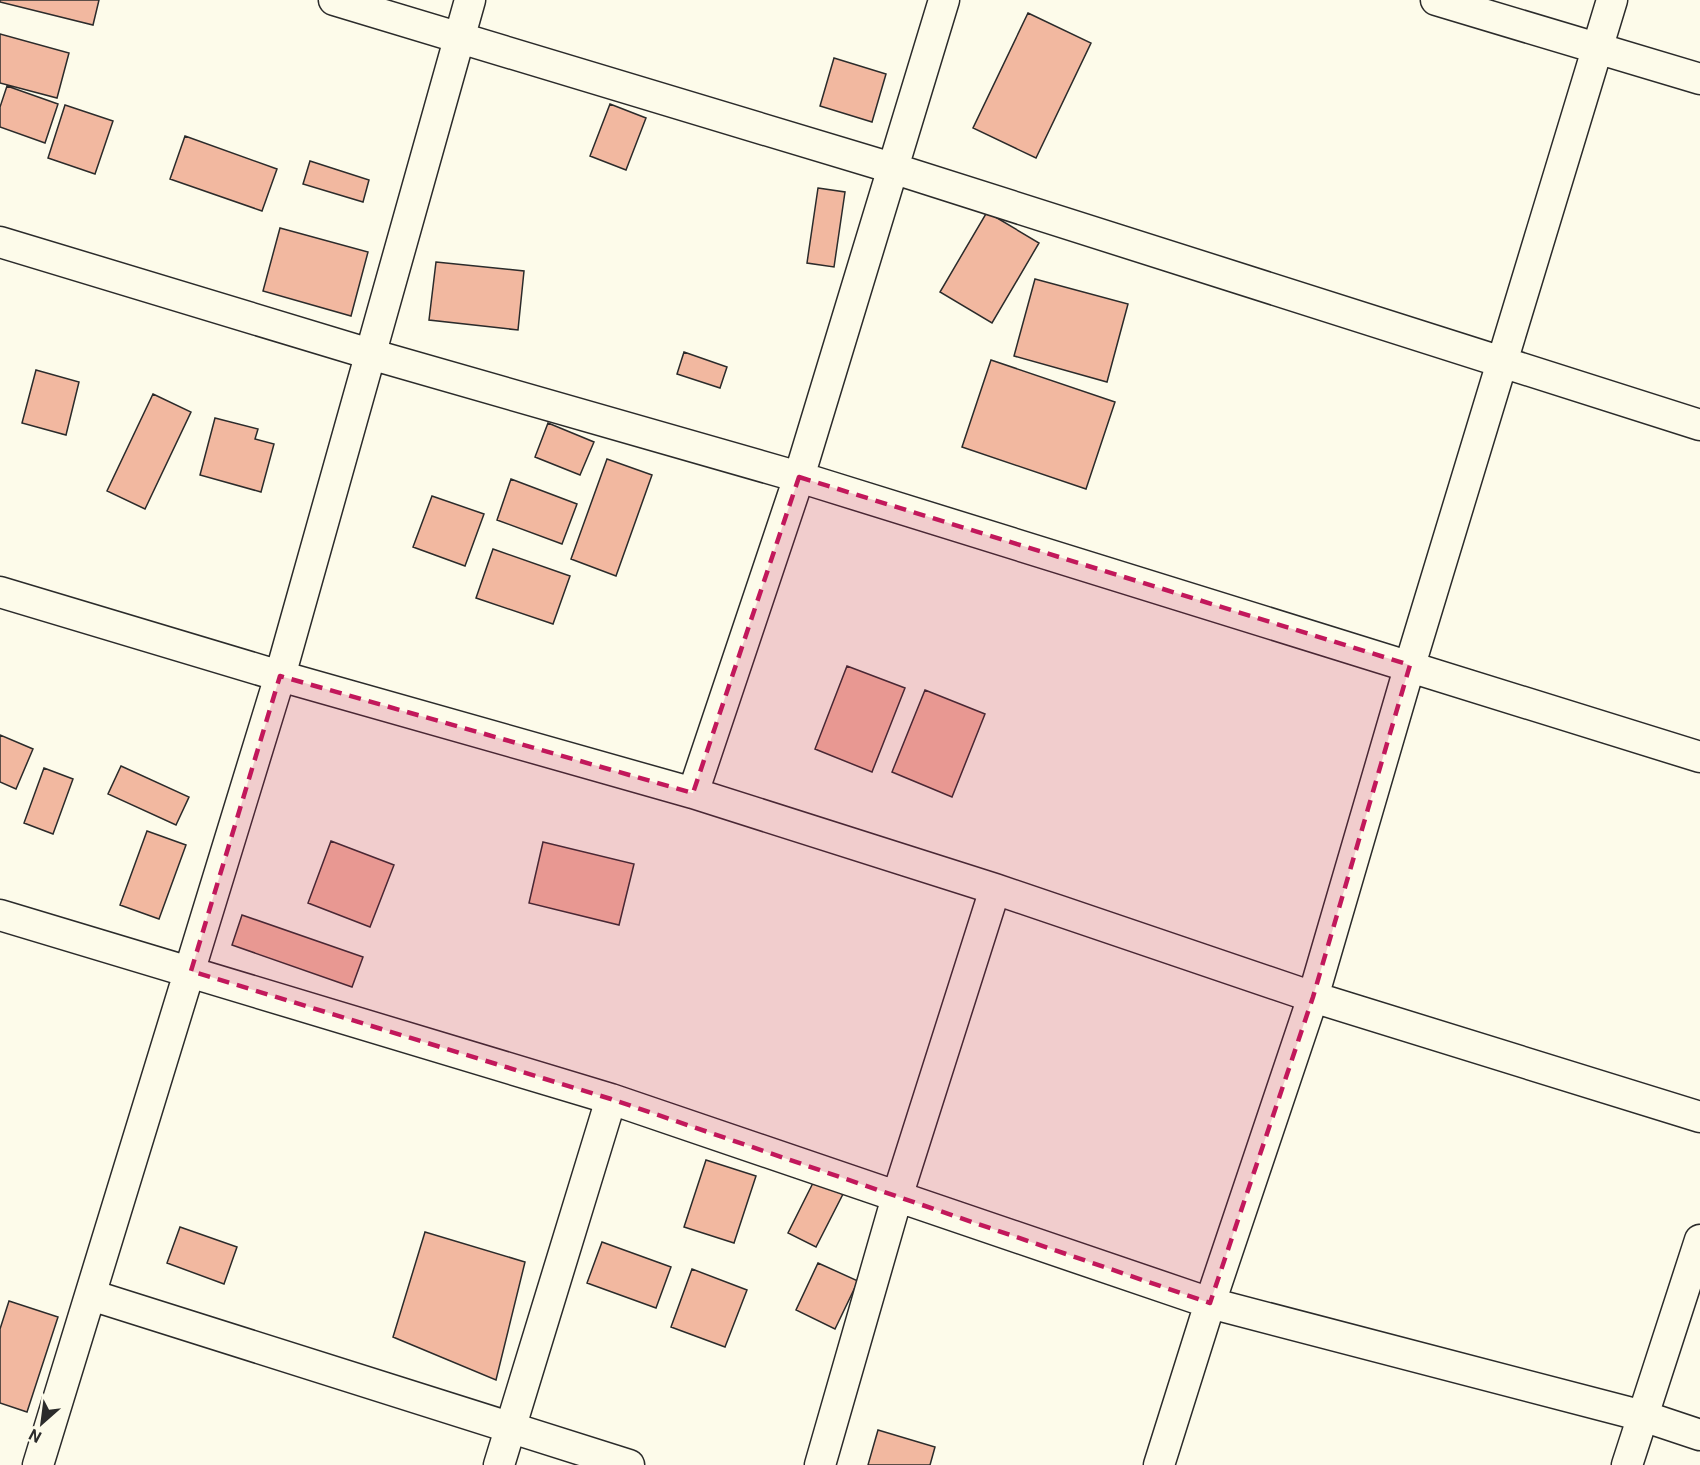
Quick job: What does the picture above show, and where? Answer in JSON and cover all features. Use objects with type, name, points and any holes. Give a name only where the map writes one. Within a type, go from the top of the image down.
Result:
[{"type":"street","points":[[334,0],[892,168],[1700,424]]},
{"type":"street","points":[[38,1465],[280,676],[470,0]]},
{"type":"street","points":[[693,793],[799,477],[944,0]]},
{"type":"street","points":[[1436,0],[1700,79]]},
{"type":"street","points":[[1159,1465],[1210,1303],[1313,997],[1410,665],[1612,0]]},
{"type":"street","points":[[0,242],[370,354],[799,477],[1700,757]]},
{"type":"street","points":[[0,592],[280,676],[693,793],[995,890],[1313,997],[1700,1117]]},
{"type":"street","points":[[820,1465],[897,1197],[995,890]]},
{"type":"street","points":[[0,915],[611,1099],[1210,1303],[1643,1416],[1700,1435]]},
{"type":"street","points":[[499,1465],[611,1099]]},
{"type":"street","points":[[1627,1465],[1700,1239]]},
{"type":"street","points":[[91,1295],[629,1465]]},
{"type":"highlighted area","points":[[799,477],[1410,665],[1313,997],[1210,1303],[611,1099],[191,971],[280,676],[693,793]]},
{"type":"building","points":[[0,0],[99,0],[93,25],[0,2]]},
{"type":"building","points":[[1028,13],[1091,43],[1036,158],[973,128]]},
{"type":"building","points":[[0,34],[69,53],[57,98],[0,83]]},
{"type":"building","points":[[834,58],[886,74],[872,122],[820,106]]},
{"type":"building","points":[[7,86],[58,104],[45,143],[0,127],[0,107]]},
{"type":"building","points":[[610,104],[646,118],[626,170],[590,156]]},
{"type":"building","points":[[65,105],[113,121],[95,174],[48,158]]},
{"type":"building","points":[[185,136],[277,169],[262,211],[170,179]]},
{"type":"building","points":[[310,161],[369,180],[363,202],[303,184]]},
{"type":"building","points":[[818,188],[845,192],[834,267],[807,263]]},
{"type":"building","points":[[987,212],[1039,243],[992,323],[940,292]]},
{"type":"building","points":[[280,228],[368,252],[351,316],[263,291]]},
{"type":"building","points":[[436,262],[524,271],[518,330],[429,320]]},
{"type":"building","points":[[1035,279],[1128,304],[1107,382],[1014,356]]},
{"type":"building","points":[[684,352],[727,367],[720,388],[677,374]]},
{"type":"building","points":[[991,360],[1115,402],[1086,489],[962,447]]},
{"type":"building","points":[[36,370],[79,382],[66,435],[22,423]]},
{"type":"building","points":[[153,394],[191,412],[145,509],[107,491]]},
{"type":"building","points":[[215,418],[258,429],[255,439],[274,444],[261,492],[200,475]]},
{"type":"building","points":[[548,423],[594,442],[580,475],[535,457]]},
{"type":"building","points":[[607,459],[652,475],[616,576],[571,559]]},
{"type":"building","points":[[511,479],[577,504],[562,544],[497,520]]},
{"type":"building","points":[[432,496],[484,514],[465,566],[413,547]]},
{"type":"building","points":[[493,549],[570,576],[553,624],[476,598]]},
{"type":"building","points":[[847,666],[905,688],[872,772],[815,749]]},
{"type":"building","points":[[925,690],[985,714],[952,797],[892,772]]},
{"type":"building","points":[[0,735],[33,749],[16,789],[0,782]]},
{"type":"building","points":[[121,766],[189,797],[176,825],[108,794]]},
{"type":"building","points":[[44,768],[73,779],[53,834],[24,823]]},
{"type":"building","points":[[147,831],[186,845],[159,919],[120,905]]},
{"type":"building","points":[[331,841],[394,865],[370,927],[308,903]]},
{"type":"building","points":[[543,842],[634,864],[619,925],[529,903]]},
{"type":"building","points":[[242,915],[363,957],[352,987],[232,945]]},
{"type":"building","points":[[706,1160],[756,1176],[734,1243],[684,1227]]},
{"type":"building","points":[[815,1179],[843,1194],[816,1247],[788,1233]]},
{"type":"building","points":[[180,1227],[237,1247],[224,1284],[167,1263]]},
{"type":"building","points":[[425,1232],[525,1262],[496,1380],[393,1337]]},
{"type":"building","points":[[602,1242],[671,1267],[656,1308],[587,1283]]},
{"type":"building","points":[[818,1263],[858,1281],[835,1329],[796,1310]]},
{"type":"building","points":[[692,1269],[747,1290],[725,1347],[671,1327]]},
{"type":"building","points":[[9,1301],[58,1317],[27,1412],[0,1403],[0,1329]]},
{"type":"building","points":[[878,1430],[935,1447],[930,1465],[868,1465]]}]
